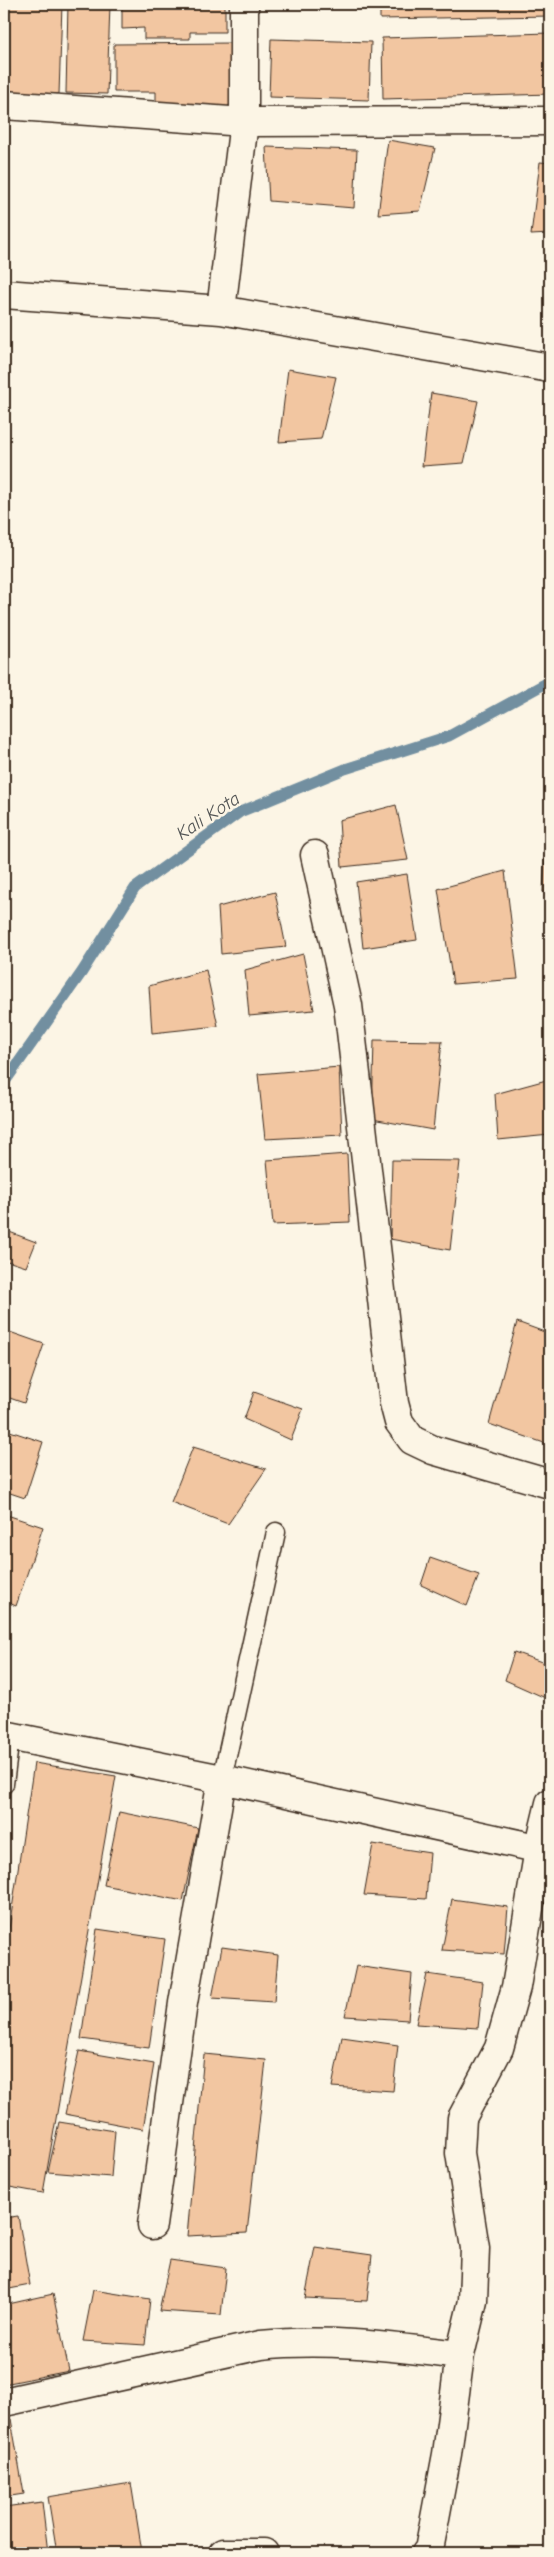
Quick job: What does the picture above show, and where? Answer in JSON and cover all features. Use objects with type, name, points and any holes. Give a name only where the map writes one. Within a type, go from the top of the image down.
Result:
[{"type":"street","points":[[221,310],[244,122],[244,4]]},
{"type":"street","points":[[4,105],[244,122],[550,121]]},
{"type":"street","points":[[4,294],[221,310],[550,368]]},
{"type":"street","points":[[316,854],[348,1005],[394,1403],[399,1422],[412,1440],[433,1450],[550,1484]]},
{"type":"street","points":[[7,1736],[222,1779],[544,1850]]},
{"type":"street","points":[[152,2225],[183,2003],[222,1779]]},
{"type":"street","points":[[426,2553],[429,2550],[447,2454],[460,2355],[473,2301],[475,2248],[460,2153],[462,2118],[499,2048],[509,2013],[544,1850],[550,1803]]},
{"type":"street","points":[[4,2402],[269,2344],[343,2342],[460,2355]]},
{"type":"street","points":[[223,2553],[264,2553]]},
{"type":"lane","points":[[222,1779],[276,1532]]},
{"type":"lane","points":[[4,1784],[7,1736]]},
{"type":"building","points":[[4,4],[62,4],[59,94],[4,93]]},
{"type":"building","points":[[68,4],[110,4],[107,94],[66,93]]},
{"type":"building","points":[[122,4],[225,4],[225,32],[190,32],[190,39],[144,39],[144,28],[122,29]]},
{"type":"building","points":[[380,4],[550,4],[550,16],[380,19]]},
{"type":"building","points":[[550,33],[550,94],[383,99],[382,38]]},
{"type":"building","points":[[271,39],[371,42],[369,100],[269,97]]},
{"type":"building","points":[[234,43],[236,112],[156,108],[156,92],[114,92],[114,44]]},
{"type":"building","points":[[388,140],[435,148],[420,211],[378,214]]},
{"type":"building","points":[[266,147],[357,150],[354,208],[269,201]]},
{"type":"building","points":[[540,162],[550,163],[550,234],[531,235]]},
{"type":"building","points":[[288,369],[336,377],[321,439],[279,442]]},
{"type":"building","points":[[431,393],[478,401],[464,463],[422,466]]},
{"type":"building","points":[[396,805],[408,860],[342,867],[339,820]]},
{"type":"building","points":[[546,835],[550,835],[550,892],[543,892]]},
{"type":"building","points":[[505,871],[518,979],[453,984],[438,889]]},
{"type":"building","points":[[407,874],[417,940],[363,948],[356,882]]},
{"type":"building","points":[[275,892],[286,947],[221,954],[218,907]]},
{"type":"building","points":[[303,954],[314,1010],[249,1016],[245,970]]},
{"type":"building","points":[[206,970],[218,1026],[152,1033],[149,986]]},
{"type":"building","points":[[374,1040],[442,1041],[433,1130],[372,1119]]},
{"type":"building","points":[[339,1067],[342,1135],[265,1139],[258,1074]]},
{"type":"building","points":[[550,1079],[550,1135],[498,1140],[495,1094]]},
{"type":"building","points":[[347,1154],[350,1222],[273,1225],[267,1160]]},
{"type":"building","points":[[392,1160],[460,1161],[450,1250],[390,1239]]},
{"type":"building","points":[[4,1230],[36,1242],[26,1267],[4,1260]]},
{"type":"building","points":[[517,1322],[550,1334],[550,1445],[489,1424]]},
{"type":"building","points":[[4,1330],[44,1344],[24,1403],[4,1396]]},
{"type":"building","points":[[254,1392],[303,1409],[291,1440],[244,1419]]},
{"type":"building","points":[[4,1429],[43,1442],[25,1498],[4,1491]]},
{"type":"building","points":[[193,1447],[266,1469],[228,1524],[171,1502]]},
{"type":"building","points":[[4,1514],[43,1527],[16,1606],[4,1601]]},
{"type":"building","points":[[430,1558],[479,1575],[467,1606],[421,1585]]},
{"type":"building","points":[[514,1652],[550,1665],[550,1700],[505,1680]]},
{"type":"building","points":[[34,1763],[116,1776],[43,2193],[4,2186],[4,1962]]},
{"type":"building","points":[[119,1812],[198,1828],[183,1901],[104,1885]]},
{"type":"building","points":[[373,1844],[430,1853],[426,1899],[364,1895]]},
{"type":"building","points":[[452,1899],[508,1907],[504,1954],[442,1950]]},
{"type":"building","points":[[97,1929],[165,1939],[149,2048],[81,2039]]},
{"type":"building","points":[[222,1947],[278,1955],[274,2002],[212,1998]]},
{"type":"building","points":[[356,1966],[412,1974],[408,2020],[345,2016]]},
{"type":"building","points":[[427,1974],[483,1982],[478,2028],[416,2024]]},
{"type":"building","points":[[342,2037],[398,2045],[393,2091],[332,2087]]},
{"type":"building","points":[[79,2051],[154,2064],[143,2129],[65,2114]]},
{"type":"building","points":[[204,2054],[266,2060],[247,2233],[187,2236]]},
{"type":"building","points":[[59,2122],[115,2131],[111,2177],[48,2172]]},
{"type":"building","points":[[18,2216],[30,2285],[4,2290],[4,2218]]},
{"type":"building","points":[[315,2247],[372,2255],[367,2301],[305,2298]]},
{"type":"building","points":[[170,2260],[226,2268],[221,2315],[159,2311]]},
{"type":"building","points":[[93,2290],[150,2299],[145,2345],[83,2341]]},
{"type":"building","points":[[53,2294],[69,2371],[4,2384],[4,2305]]},
{"type":"building","points":[[11,2419],[24,2494],[4,2497],[4,2420]]},
{"type":"building","points":[[131,2483],[142,2552],[57,2553],[48,2497]]},
{"type":"building","points":[[42,2502],[48,2553],[4,2553],[4,2507]]},
{"type":"waterway","name":"Kali Kota","points":[[4,1083],[82,972],[135,888],[240,812],[345,769],[449,736],[550,681]]}]
